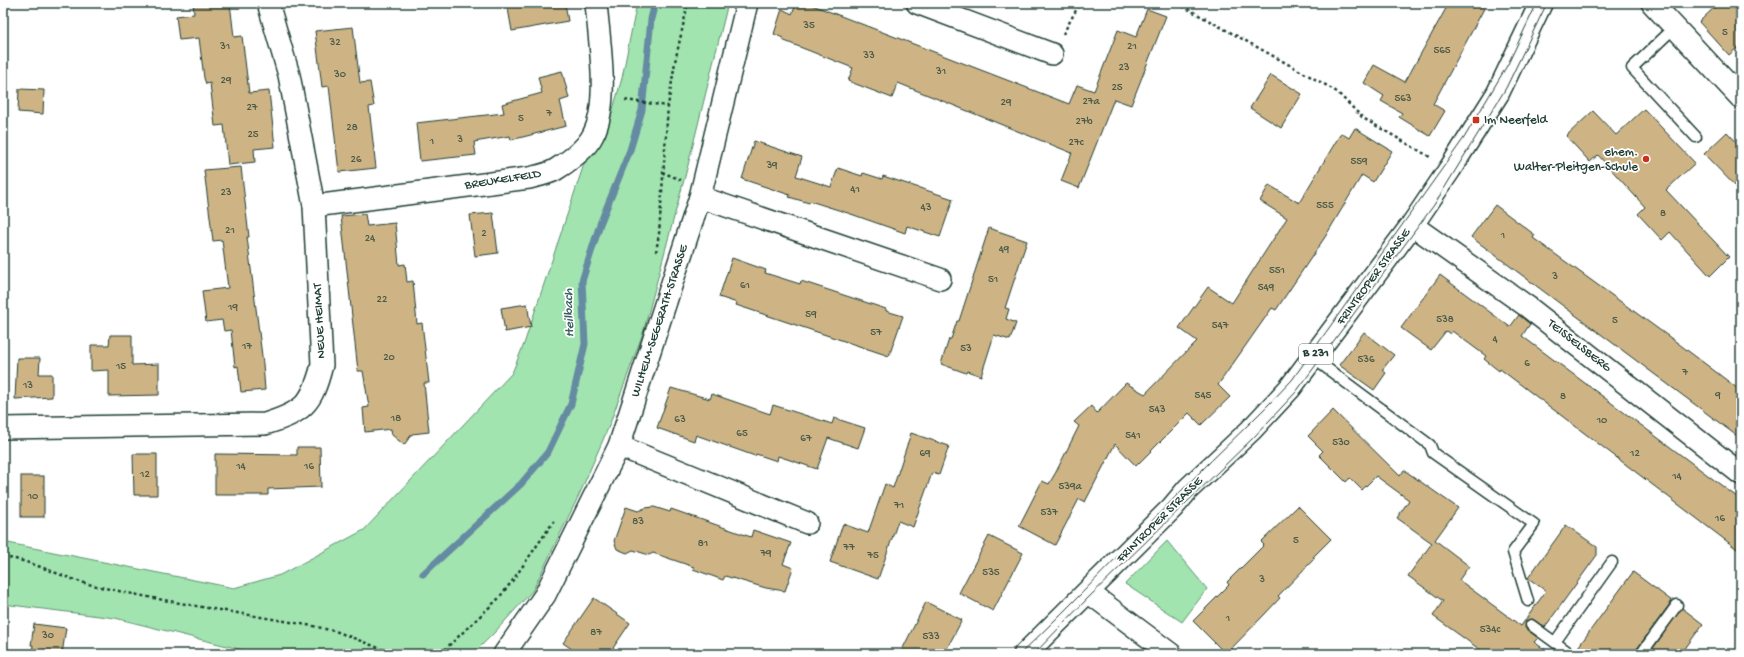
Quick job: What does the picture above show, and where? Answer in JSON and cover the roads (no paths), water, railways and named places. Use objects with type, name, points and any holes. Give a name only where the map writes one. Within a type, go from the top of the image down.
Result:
[{"type":"main road","name":"FRINTROPER STRASSE","points":[[1025,654],[1088,592],[1188,489],[1251,430],[1290,388],[1412,226],[1450,169],[1498,93],[1542,3]]},
{"type":"street","name":"NEUE HEIMAT","points":[[3,428],[265,424],[282,419],[302,409],[316,388],[322,365],[314,206],[289,75],[268,3]]},
{"type":"street","name":"BREUKELFELD","points":[[314,206],[529,178],[554,171],[573,157],[593,136],[600,116],[602,97],[596,3]]},
{"type":"street","name":"WILHELM-SEGERATH-STRASSE","points":[[504,654],[545,595],[620,446],[700,197],[747,3]]},
{"type":"street","points":[[917,3],[1052,54]]},
{"type":"street","points":[[1652,3],[1741,98]]},
{"type":"street","points":[[700,197],[940,279]]},
{"type":"street","name":"TEISSELSBERG","points":[[1412,226],[1528,307],[1741,474]]},
{"type":"street","points":[[620,446],[807,523]]},
{"type":"street","points":[[1088,592],[1171,654]]},
{"type":"lane","points":[[1675,27],[1632,68],[1696,137]]},
{"type":"lane","points":[[1313,358],[1430,444],[1434,453],[1534,524],[1513,552],[1528,601]]},
{"type":"lane","points":[[1556,642],[1612,562]]},
{"type":"lane","points":[[1641,654],[1676,605]]},
{"type":"lane","points":[[1531,625],[1571,654]]},
{"type":"waterway","name":"Heilbach","points":[[423,574],[521,484],[548,452],[571,404],[585,344],[582,281],[600,224],[630,150],[642,110],[651,19],[655,3]]},
{"type":"tram line","points":[[1020,654],[1292,380],[1464,138],[1508,64],[1537,3]]},
{"type":"tram line","points":[[1034,654],[1088,598],[1253,438],[1296,392],[1434,205],[1506,88],[1547,3]]},
{"type":"place","name":"Im Neerfeld","points":[[1476,120]]},
{"type":"place","name":"ehem. Walter-Pleitgen-Schule","points":[[1646,159]]}]
